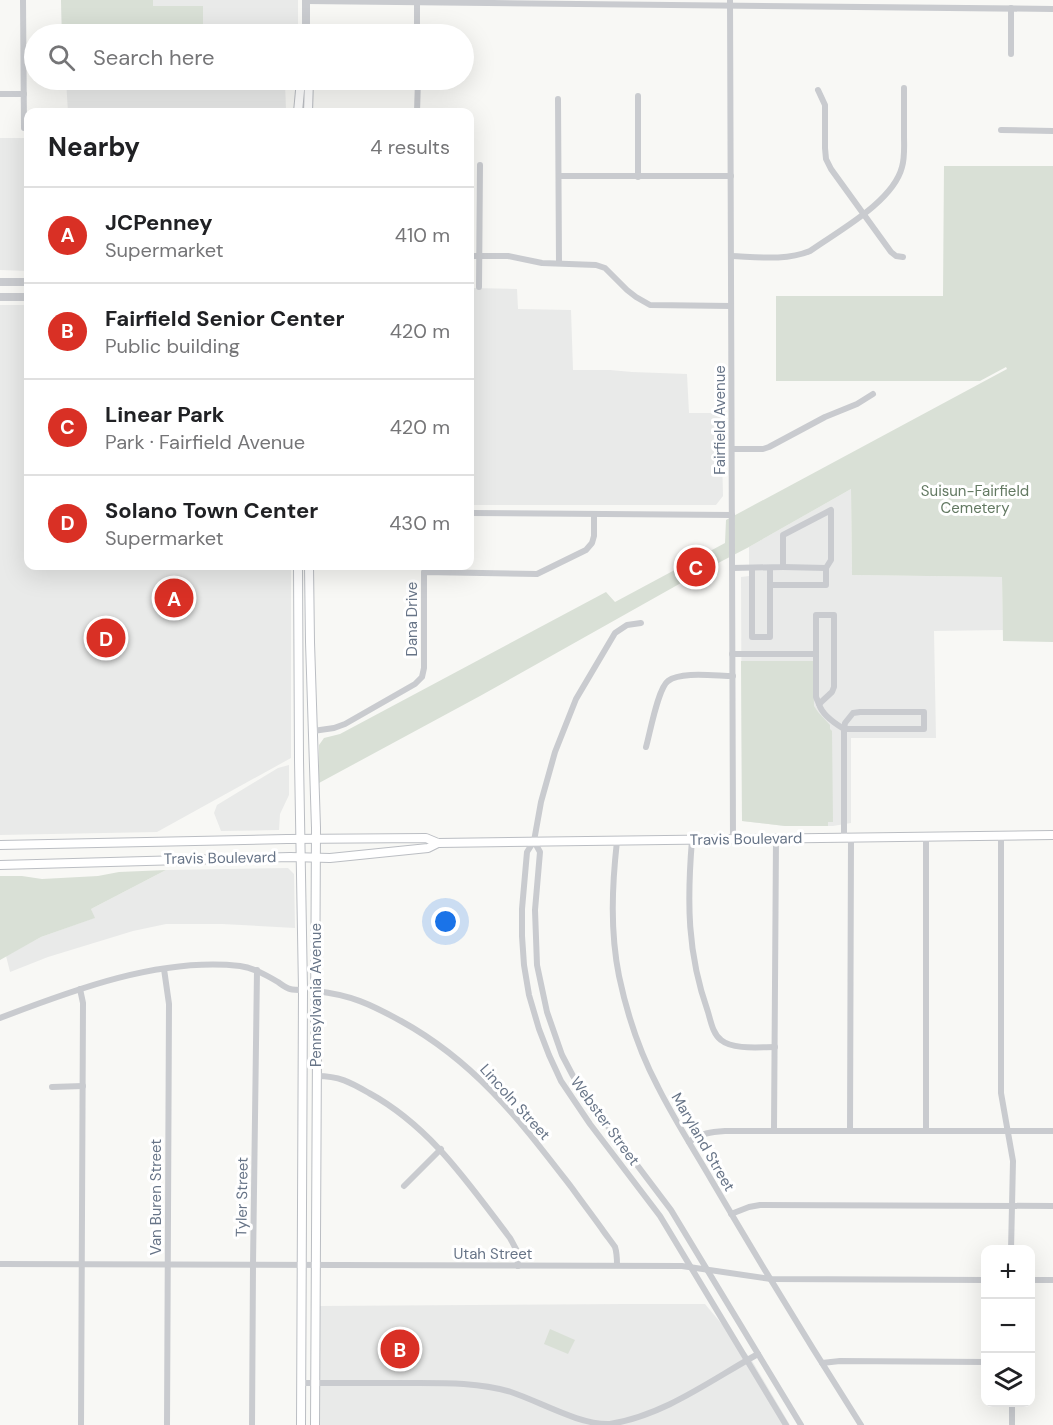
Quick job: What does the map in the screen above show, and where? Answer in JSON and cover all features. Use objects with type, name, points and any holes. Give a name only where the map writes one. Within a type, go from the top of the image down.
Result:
[{"type":"main road","points":[[298,108],[300,90]]},
{"type":"main road","points":[[309,90],[309,108]]},
{"type":"main road","name":"Pennsylvania Avenue","points":[[298,570],[303,990],[301,1425]]},
{"type":"main road","name":"Pennsylvania Avenue","points":[[309,570],[316,839],[315,1425]]},
{"type":"main road","name":"Travis Boulevard","points":[[0,845],[300,839],[426,838],[438,843],[1053,835]]},
{"type":"main road","name":"Travis Boulevard","points":[[0,865],[330,858],[428,848],[438,843]]},
{"type":"street","points":[[23,0],[24,128]]},
{"type":"street","points":[[985,0],[985,8]]},
{"type":"street","points":[[306,24],[306,1],[637,2],[1053,9]]},
{"type":"street","points":[[417,1],[417,24]]},
{"type":"street","name":"Fairfield Avenue","points":[[730,3],[733,839]]},
{"type":"street","points":[[1011,8],[1011,54]]},
{"type":"street","points":[[732,256],[800,255],[810,251],[881,199],[892,188],[902,169],[904,88]]},
{"type":"street","points":[[417,108],[418,90]]},
{"type":"street","points":[[818,90],[825,105],[826,159],[831,169],[891,252],[903,257]]},
{"type":"street","points":[[0,93],[24,94]]},
{"type":"street","points":[[638,96],[638,177]]},
{"type":"street","points":[[558,99],[559,263]]},
{"type":"street","points":[[1001,130],[1053,130]]},
{"type":"street","points":[[479,287],[480,165]]},
{"type":"street","points":[[559,176],[731,176]]},
{"type":"street","points":[[474,256],[508,256],[542,264],[596,265],[605,268],[627,290],[650,305],[731,306]]},
{"type":"street","points":[[0,282],[24,282]]},
{"type":"street","points":[[0,297],[24,297]]},
{"type":"street","points":[[732,449],[757,450],[769,447],[873,394]]},
{"type":"street","points":[[770,585],[826,585],[826,568],[831,560],[831,510],[783,535],[783,567]]},
{"type":"street","points":[[474,513],[732,514]]},
{"type":"street","name":"Dana Drive","points":[[313,731],[345,724],[415,684],[422,677],[424,668],[424,572],[537,574],[586,550],[593,540],[594,514]]},
{"type":"street","points":[[732,568],[826,568]]},
{"type":"street","points":[[752,568],[752,637],[770,637],[770,568]]},
{"type":"street","points":[[819,704],[832,692],[834,687],[834,615],[816,615],[816,697],[822,712],[844,729],[924,729],[924,712],[860,712],[853,713],[844,723],[844,729],[848,838],[850,1131]]},
{"type":"street","points":[[534,841],[541,802],[555,752],[576,699],[615,633],[627,625],[640,623]]},
{"type":"street","points":[[732,654],[816,654]]},
{"type":"street","points":[[646,747],[661,692],[666,682],[674,677],[733,676]]},
{"type":"street","points":[[1001,836],[1001,1093],[1013,1161],[1011,1245]]},
{"type":"street","points":[[926,1131],[927,837]]},
{"type":"street","points":[[774,1130],[776,839]]},
{"type":"street","name":"Maryland Street","points":[[617,840],[613,880],[613,920],[619,976],[644,1059],[658,1088],[731,1214],[861,1425]]},
{"type":"street","points":[[692,840],[689,881],[690,937],[701,993],[714,1031],[720,1040],[729,1045],[775,1047]]},
{"type":"street","name":"Webster Street","points":[[534,841],[527,854],[522,909],[524,965],[529,995],[539,1029],[561,1081],[578,1108],[660,1216],[786,1425]]},
{"type":"street","name":"Webster Street","points":[[534,841],[540,852],[535,910],[537,965],[542,994],[555,1037],[573,1076],[591,1104],[671,1210],[801,1425]]},
{"type":"street","points":[[0,1018],[80,989],[143,972],[164,969],[221,965],[242,966],[257,970],[290,989],[303,990]]},
{"type":"street","name":"Van Buren Street","points":[[164,969],[169,1004],[167,1425]]},
{"type":"street","name":"Tyler Street","points":[[252,1425],[257,970]]},
{"type":"street","points":[[80,989],[83,1003],[81,1425]]},
{"type":"street","name":"Lincoln Street","points":[[316,991],[348,996],[372,1005],[418,1030],[484,1082],[523,1124],[614,1245],[617,1265]]},
{"type":"street","points":[[317,1076],[343,1079],[378,1098],[428,1136],[441,1149],[515,1244],[518,1266]]},
{"type":"street","points":[[52,1087],[83,1086]]},
{"type":"street","points":[[689,1142],[709,1132],[774,1130],[1053,1131]]},
{"type":"street","points":[[404,1186],[441,1149]]},
{"type":"street","points":[[731,1214],[760,1204],[1053,1206]]},
{"type":"street","name":"Utah Street","points":[[0,1264],[682,1266],[771,1279],[981,1280]]},
{"type":"street","points":[[1035,1280],[1053,1280]]},
{"type":"street","points":[[301,1383],[442,1383],[485,1386],[511,1392],[594,1425],[642,1416],[681,1399],[758,1353]]},
{"type":"street","points":[[822,1363],[840,1361],[981,1362]]},
{"type":"street","points":[[1012,1407],[1012,1425]]},
{"type":"shaded area","points":[[61,0],[298,0],[298,24],[62,24]]},
{"type":"shaded area","points":[[67,90],[285,90],[286,108],[68,108]]},
{"type":"shaded area","points":[[0,138],[24,138],[24,271],[0,270]]},
{"type":"shaded area","points":[[474,288],[517,289],[518,309],[571,310],[573,370],[687,374],[689,413],[721,413],[723,496],[716,505],[474,505]]},
{"type":"shaded area","points":[[0,305],[24,305],[24,570],[291,570],[291,758],[157,832],[0,835]]},
{"type":"shaded area","points":[[851,489],[852,575],[1002,577],[1003,630],[934,631],[936,738],[851,738],[851,823],[833,826],[785,826],[742,821],[741,577],[749,576],[749,547]]},
{"type":"shaded area","points":[[289,765],[289,795],[280,814],[279,830],[221,831],[214,813],[217,805],[278,768]]},
{"type":"shaded area","points":[[288,868],[294,874],[295,928],[166,924],[133,931],[48,957],[10,972],[6,956],[41,937],[94,918],[91,909],[166,870]]},
{"type":"shaded area","points":[[705,1304],[751,1359],[790,1425],[318,1425],[319,1306]]},
{"type":"green space","points":[[61,0],[153,0],[153,6],[203,6],[203,24],[62,24]]},
{"type":"green space","name":"Suisun-Fairfield Cemetery","points":[[944,166],[1053,166],[1053,642],[1003,641],[1002,577],[852,575],[851,489],[319,783],[319,745],[324,738],[340,734],[606,592],[615,602],[725,543],[726,520],[1007,369],[1006,367],[980,381],[776,381],[776,296],[943,296]]},
{"type":"green space","points":[[741,661],[813,661],[814,706],[830,725],[832,731],[833,822],[828,822],[828,826],[785,826],[742,821]]},
{"type":"green space","points":[[166,870],[91,909],[95,918],[41,937],[0,960],[0,876],[42,879]]},
{"type":"green space","points":[[550,1329],[575,1340],[568,1354],[544,1344]]},
{"type":"place","name":"Linear Park","points":[[696,567]]},
{"type":"place","name":"JCPenney","points":[[174,598]]},
{"type":"place","name":"Solano Town Center","points":[[106,638]]},
{"type":"place","name":"Fairfield Senior Center","points":[[400,1349]]}]
